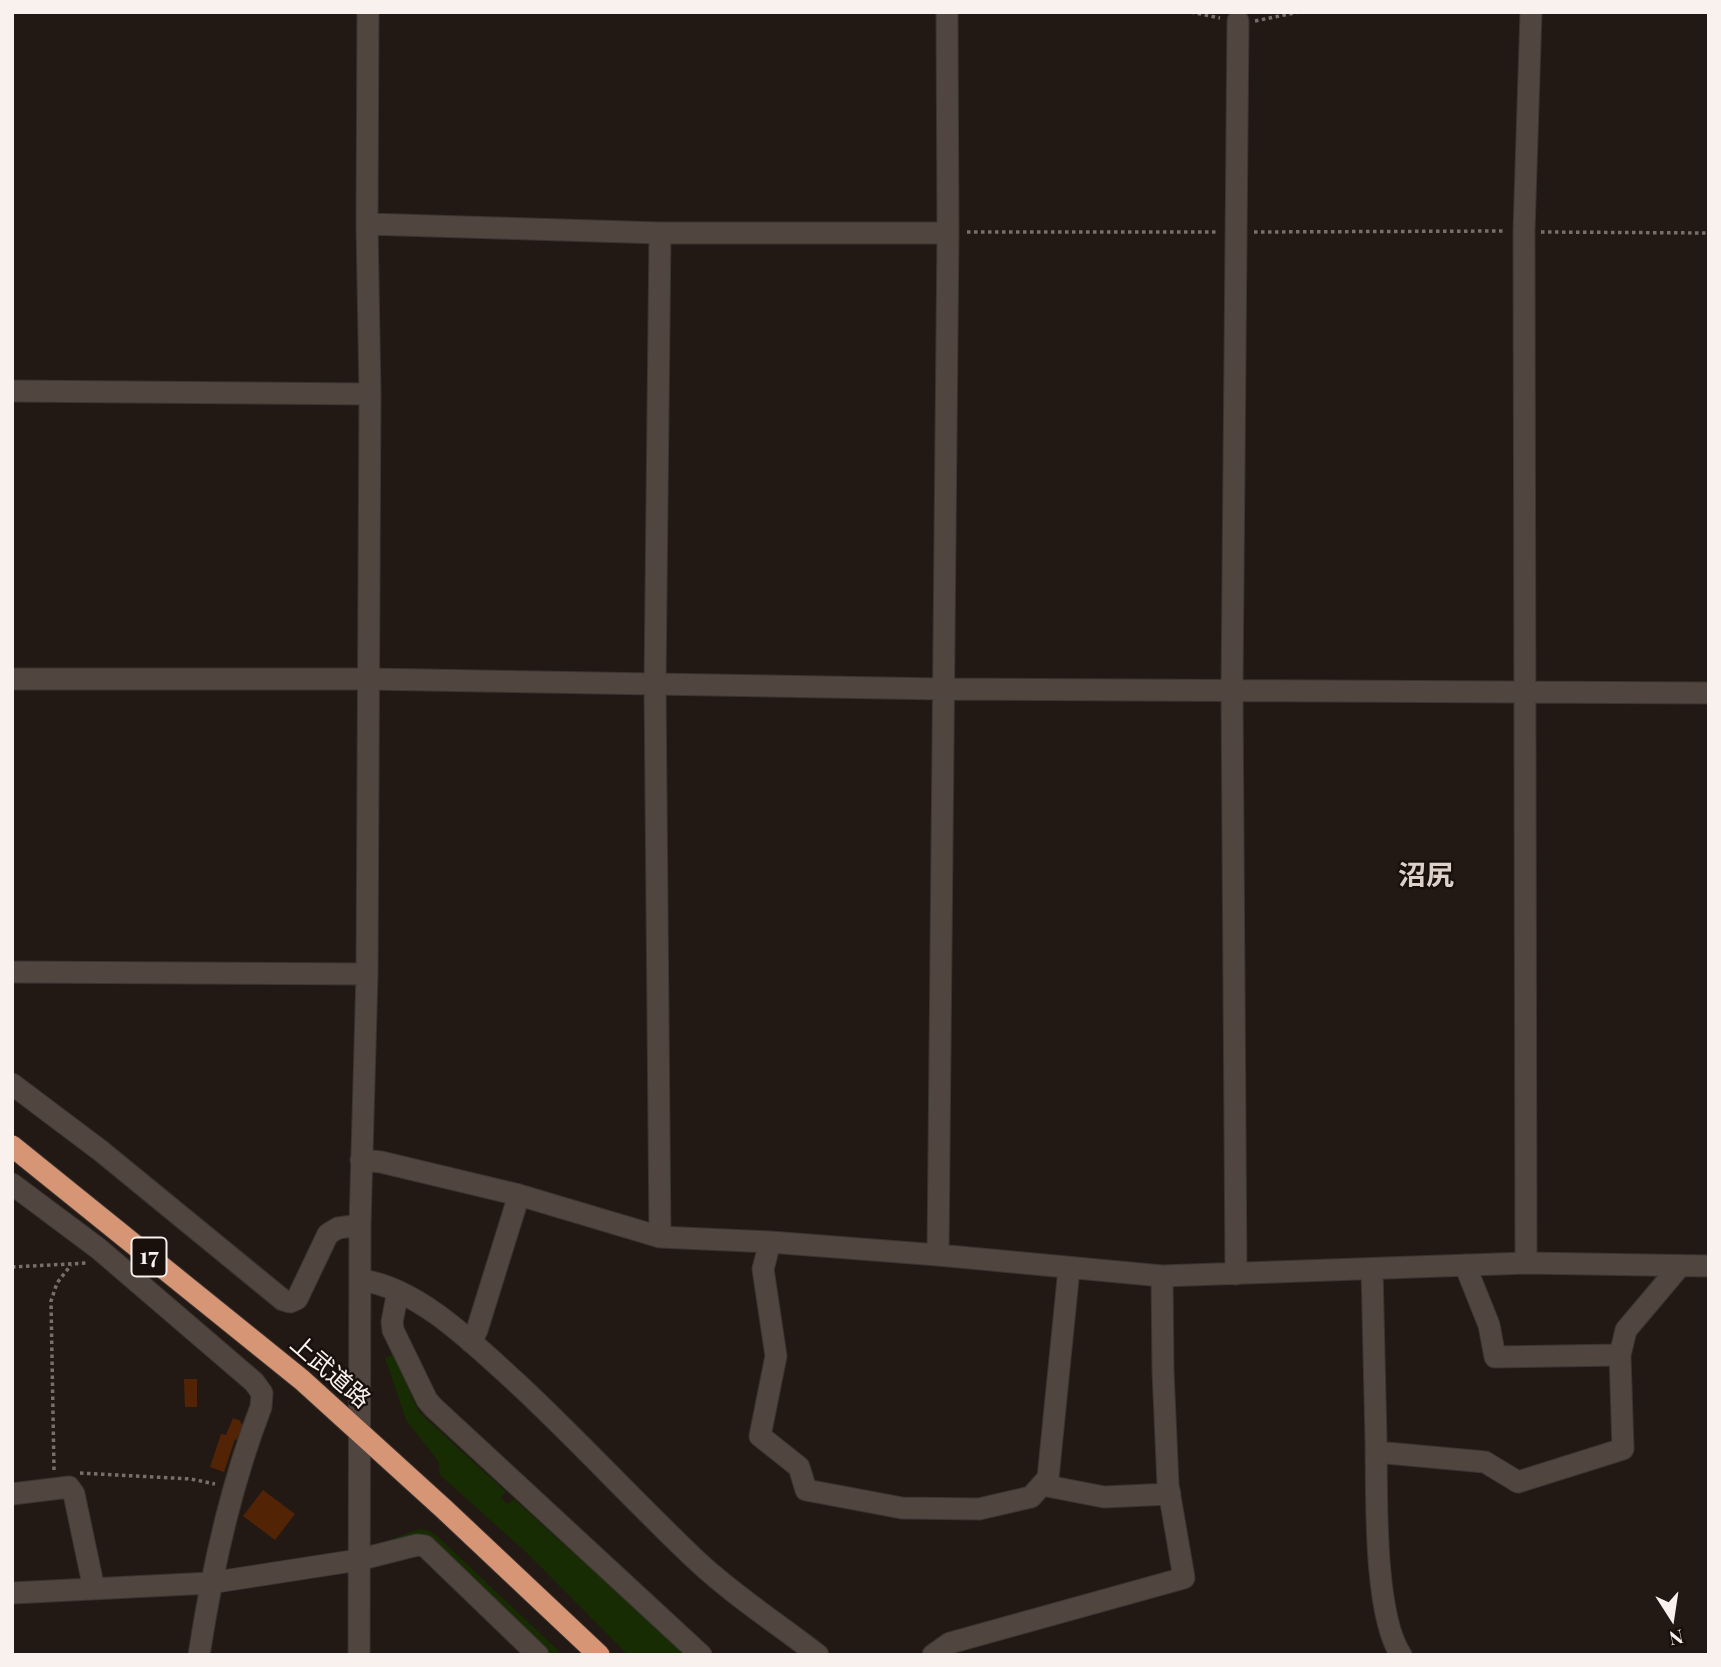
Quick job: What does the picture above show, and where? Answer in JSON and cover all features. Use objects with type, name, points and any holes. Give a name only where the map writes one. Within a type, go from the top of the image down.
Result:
[{"type":"highway","name":"上武道路","points":[[12,1146],[302,1380],[599,1655]]},
{"type":"street","points":[[359,1655],[360,1225],[367,974],[370,394],[367,224],[368,12]]},
{"type":"street","points":[[938,1255],[948,233],[947,12]]},
{"type":"street","points":[[1526,1263],[1524,231],[1531,12]]},
{"type":"street","points":[[1236,1274],[1231,690],[1238,21]]},
{"type":"street","points":[[367,224],[660,233],[948,233]]},
{"type":"street","points":[[660,233],[655,684],[660,1237]]},
{"type":"street","points":[[12,391],[370,394]]},
{"type":"street","points":[[12,679],[367,679],[942,689],[1709,693]]},
{"type":"street","points":[[12,972],[367,974]]},
{"type":"street","points":[[12,1084],[101,1151],[283,1300],[290,1302],[297,1299],[328,1234],[338,1228],[360,1225]]},
{"type":"street","points":[[361,1160],[381,1162],[519,1195],[660,1237],[770,1242],[938,1255],[1162,1276],[1526,1263],[1709,1266]]},
{"type":"street","points":[[12,1184],[99,1249],[260,1388],[263,1399],[233,1487],[210,1583],[199,1655]]},
{"type":"street","points":[[471,1342],[519,1195]]},
{"type":"street","points":[[770,1242],[763,1269],[776,1356],[760,1436],[799,1467],[806,1490],[902,1508],[979,1508],[1031,1497],[1048,1478],[1069,1269]]},
{"type":"street","points":[[1465,1265],[1489,1325],[1495,1357],[1620,1355]]},
{"type":"street","points":[[1376,1452],[1485,1462],[1518,1482],[1623,1450],[1620,1355],[1626,1330],[1680,1266]]},
{"type":"street","points":[[1372,1269],[1378,1536],[1384,1603],[1390,1633],[1401,1655]]},
{"type":"street","points":[[933,1655],[950,1643],[1184,1578],[1170,1494],[1163,1371],[1162,1276]]},
{"type":"street","points":[[360,1280],[378,1282],[398,1291],[471,1342],[570,1433],[699,1562],[818,1655]]},
{"type":"street","points":[[398,1291],[393,1313],[393,1331],[427,1400],[701,1655]]},
{"type":"street","points":[[1042,1485],[1104,1497],[1170,1494]]},
{"type":"street","points":[[12,1493],[62,1488],[74,1494],[94,1589]]},
{"type":"street","points":[[12,1593],[210,1583],[358,1560],[417,1545],[425,1546],[538,1655]]},
{"type":"path","points":[[948,233],[1709,233]]},
{"type":"path","points":[[12,1267],[86,1263],[99,1249]]},
{"type":"path","points":[[62,1488],[51,1301],[57,1283],[71,1265]]},
{"type":"path","points":[[62,1488],[74,1475],[82,1472],[191,1479],[233,1487]]},
{"type":"green space","points":[[393,1355],[419,1412],[506,1492],[501,1497],[507,1504],[514,1499],[686,1655],[628,1655],[527,1553],[440,1475],[438,1461],[406,1420],[385,1358]]},
{"type":"green space","points":[[419,1529],[436,1535],[563,1655],[548,1655],[431,1541],[388,1544],[397,1537]]},
{"type":"building","points":[[184,1379],[197,1379],[197,1407],[185,1407]]},
{"type":"building","points":[[233,1418],[243,1424],[224,1472],[210,1467],[221,1434],[226,1435]]},
{"type":"building","points":[[263,1490],[295,1514],[275,1540],[243,1516]]},
{"type":"district","name":"沼尻","points":[[1426,876]]}]
